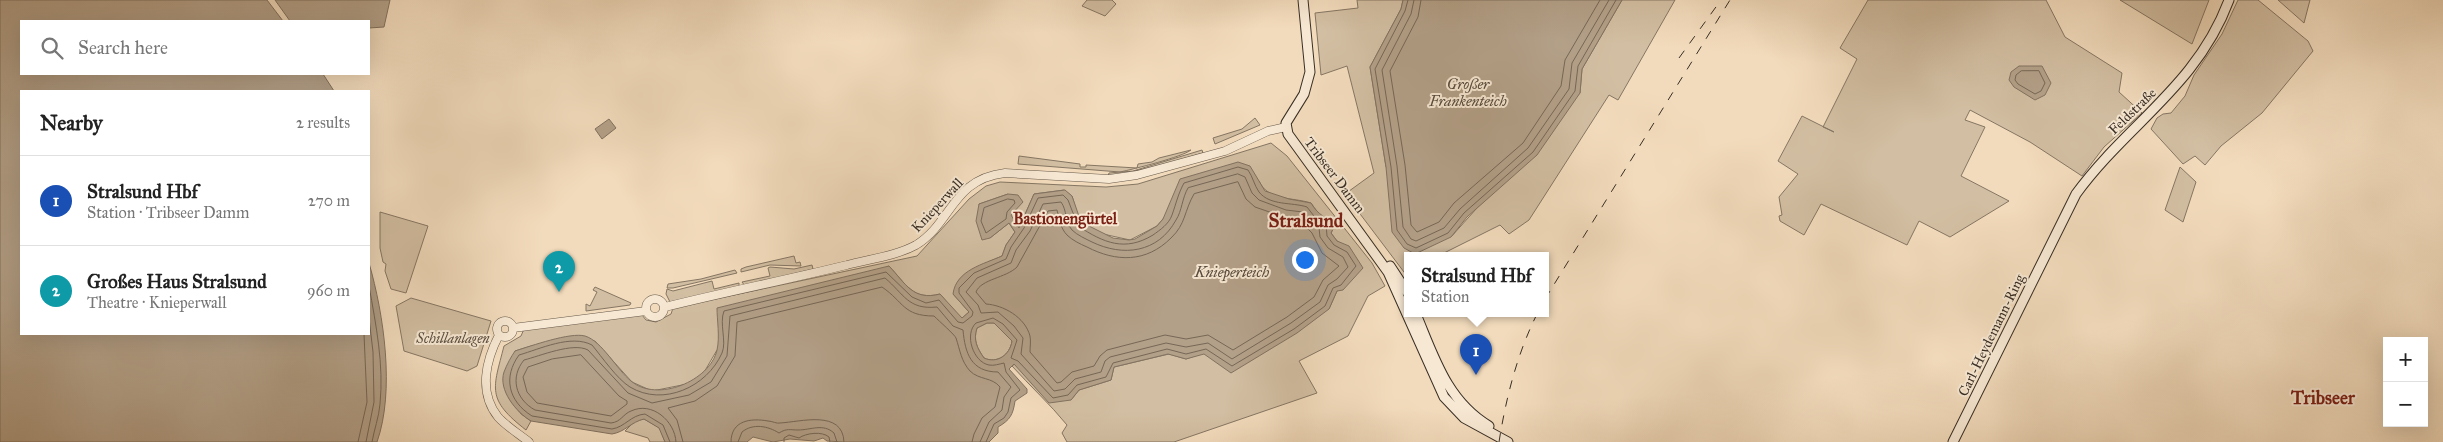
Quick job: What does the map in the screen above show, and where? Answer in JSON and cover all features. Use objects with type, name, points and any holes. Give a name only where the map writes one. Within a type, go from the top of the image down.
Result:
[{"type":"main road","points":[[1286,127],[1287,120],[1304,94],[1310,72],[1309,40],[1303,0]]},
{"type":"main road","name":"Feldstraße","points":[[2053,240],[2070,204],[2090,175],[2166,99],[2189,72],[2213,35],[2228,0]]},
{"type":"main road","name":"Tribseer Damm","points":[[1286,127],[1291,140],[1364,238],[1393,281],[1404,306]]},
{"type":"main road","name":"Tribseer Damm","points":[[1364,238],[1388,264],[1404,288]]},
{"type":"main road","name":"Carl-Heydemann-Ring","points":[[1953,442],[2053,240]]},
{"type":"main road","name":"Tribseer Damm","points":[[1409,317],[1444,396],[1464,418],[1508,442]]},
{"type":"main road","points":[[1417,317],[1441,374],[1457,399],[1477,418],[1515,442]]},
{"type":"street","name":"Knieperwall","points":[[665,307],[839,267],[912,247],[931,230],[967,188],[992,175],[1005,172],[1109,179],[1138,175],[1225,151],[1268,132],[1286,127]]},
{"type":"street","name":"Knieperwall","points":[[513,328],[646,311],[653,317],[659,317],[664,313],[665,307],[661,301],[653,300],[647,305],[646,311]]},
{"type":"street","points":[[499,334],[509,336],[513,328],[509,322],[502,321],[497,327],[499,334],[486,371],[487,392],[494,410],[502,420],[529,442]]},
{"type":"green space","points":[[1087,0],[1112,0],[1116,4],[1105,16],[1082,6]]},
{"type":"green space","points":[[1357,0],[1403,0],[1401,9],[1370,67],[1386,167],[1451,237],[1580,93],[1582,69],[1622,0],[1675,0],[1618,100],[1609,95],[1529,220],[1509,234],[1500,225],[1446,252],[1404,252],[1404,272],[1345,194],[1374,173],[1347,66],[1321,75],[1315,13],[1358,8]]},
{"type":"green space","points":[[1868,0],[2046,0],[2065,37],[2122,73],[2119,92],[2142,113],[2104,147],[2082,176],[2030,142],[1970,110],[1965,120],[1985,127],[1961,176],[2009,201],[1950,237],[1919,221],[1907,245],[1821,204],[1804,235],[1780,221],[1779,216],[1782,215],[1779,197],[1798,174],[1778,161],[1802,116],[1823,127],[1857,59],[1840,48]]},
{"type":"green space","points":[[2120,0],[2209,0],[2192,44]]},
{"type":"green space","points":[[2238,0],[2258,0],[2308,41],[2313,51],[2262,113],[2221,146],[2205,165],[2195,156],[2183,164],[2151,129],[2157,118],[2163,114],[2171,113],[2185,96],[2194,75],[2222,34]]},
{"type":"green space","points":[[2278,0],[2310,0],[2304,23]]},
{"type":"green space","points":[[1255,118],[1260,125],[1215,144],[1213,138],[1242,129]]},
{"type":"green space","points":[[1271,143],[1287,156],[1372,263],[1385,286],[1368,296],[1348,336],[1299,361],[1317,393],[1174,442],[1067,442],[1062,433],[1067,425],[1012,366],[1015,364],[1071,400],[1079,390],[1111,380],[1114,367],[1169,354],[1186,359],[1329,309],[1337,291],[1344,246],[1331,233],[1334,227],[1321,217],[1311,203],[1274,195],[1268,192],[1259,181],[1167,214],[1157,226],[1130,240],[1103,234],[1080,222],[1072,196],[1064,190],[1034,194],[1019,228],[1010,215],[1008,194],[979,204],[990,238],[1009,223],[1015,232],[1006,245],[1002,256],[988,262],[953,294],[969,312],[961,319],[940,294],[931,296],[916,293],[905,285],[889,266],[717,350],[703,374],[687,384],[652,391],[632,382],[595,341],[531,346],[515,351],[511,401],[521,414],[531,421],[526,430],[504,410],[496,392],[497,373],[504,346],[521,336],[524,329],[642,315],[646,320],[656,322],[671,314],[673,308],[917,256],[969,199],[986,186],[1000,182],[1106,187],[1138,184]]},
{"type":"green space","points":[[1191,150],[1168,159],[1137,168],[1138,164],[1152,162],[1159,158]]},
{"type":"green space","points":[[1202,150],[1203,153],[1180,160],[1144,169],[1108,176],[1109,173],[1133,171]]},
{"type":"green space","points":[[1019,156],[1080,164],[1080,167],[1086,167],[1086,165],[1137,168],[1120,172],[1018,164]]},
{"type":"green space","points":[[2180,167],[2196,182],[2183,222],[2165,210]]},
{"type":"green space","points":[[380,212],[428,226],[406,293],[391,289],[385,271],[386,264],[383,262],[380,248]]},
{"type":"green space","points":[[794,256],[796,263],[800,262],[801,266],[770,265],[741,272],[741,269],[746,267]]},
{"type":"green space","points":[[812,265],[813,269],[745,286],[742,282],[770,276],[768,268],[770,267],[794,269]]},
{"type":"green space","points":[[735,270],[737,273],[667,288],[668,284],[701,279]]},
{"type":"green space","points":[[712,281],[714,289],[739,283],[739,285],[738,288],[670,302],[666,294],[667,289],[673,291]]},
{"type":"green space","points":[[595,287],[631,303],[630,305],[586,311],[586,304],[590,306],[597,292],[593,290]]},
{"type":"green space","name":"Schillanlagen","points":[[411,298],[491,321],[477,366],[467,371],[404,351],[396,306]]},
{"type":"green space","points":[[987,323],[994,323],[1012,341],[1006,354],[994,360],[984,358],[976,344],[977,328]]},
{"type":"green space","points":[[644,419],[660,428],[665,442],[650,442],[648,438],[625,431],[635,421]]},
{"type":"water","points":[[0,0],[267,0],[282,20],[20,20],[20,75],[324,75],[333,90],[20,90],[20,335],[370,335],[370,267],[383,329],[386,377],[382,422],[377,442],[0,442]]},
{"type":"water","points":[[275,0],[390,0],[384,27],[370,28],[370,20],[289,20]]},
{"type":"water","name":"Großer Frankenteich","points":[[1403,0],[1622,0],[1582,69],[1580,93],[1537,155],[1467,217],[1451,237],[1419,252],[1411,252],[1404,248],[1392,232],[1386,167],[1370,67],[1401,9]]},
{"type":"water","points":[[2019,66],[2042,66],[2051,83],[2045,95],[2035,100],[2014,87],[2009,80],[2011,72]]},
{"type":"water","points":[[609,119],[616,128],[602,139],[595,129]]},
{"type":"water","name":"Knieperteich","points":[[1238,162],[1250,166],[1265,191],[1289,199],[1311,203],[1334,227],[1331,233],[1337,241],[1349,246],[1363,268],[1343,290],[1337,291],[1329,309],[1297,333],[1231,373],[1204,354],[1186,359],[1168,354],[1114,367],[1111,380],[1079,390],[1071,400],[1049,403],[1014,364],[1009,369],[1027,389],[1027,393],[1015,401],[1010,417],[998,427],[998,433],[989,442],[844,442],[827,441],[823,438],[814,441],[790,439],[773,442],[753,437],[747,442],[665,442],[659,428],[644,419],[612,434],[531,421],[514,406],[506,393],[503,379],[504,372],[515,351],[550,340],[578,335],[591,339],[631,381],[642,387],[654,390],[668,389],[681,385],[694,379],[712,361],[718,345],[717,308],[889,266],[905,285],[916,293],[931,296],[940,294],[962,318],[969,312],[953,294],[959,279],[979,265],[1002,256],[1006,245],[1015,232],[1009,223],[990,238],[982,240],[976,221],[979,204],[1008,194],[1018,195],[1023,202],[1011,215],[1019,228],[1034,194],[1065,190],[1072,196],[1081,222],[1113,238],[1129,240],[1135,239],[1157,226],[1163,219],[1180,179]],"holes":[[[987,323],[994,323],[1012,341],[1006,354],[998,359],[989,360],[984,358],[978,347],[976,332],[977,328]]]},
{"type":"railway","points":[[1679,58],[1721,0]]},
{"type":"railway","points":[[1549,293],[1730,0]]},
{"type":"railway","points":[[1499,442],[1513,376],[1536,317]]},
{"type":"place","name":"Großes Haus Stralsund","points":[[559,292]]},
{"type":"place","name":"Stralsund Hbf","points":[[1476,375]]},
{"type":"district","name":"Bastionengürtel","points":[[1065,218]]},
{"type":"district","name":"Stralsund","points":[[1306,220]]},
{"type":"district","name":"Tribseer","points":[[2323,397]]}]
